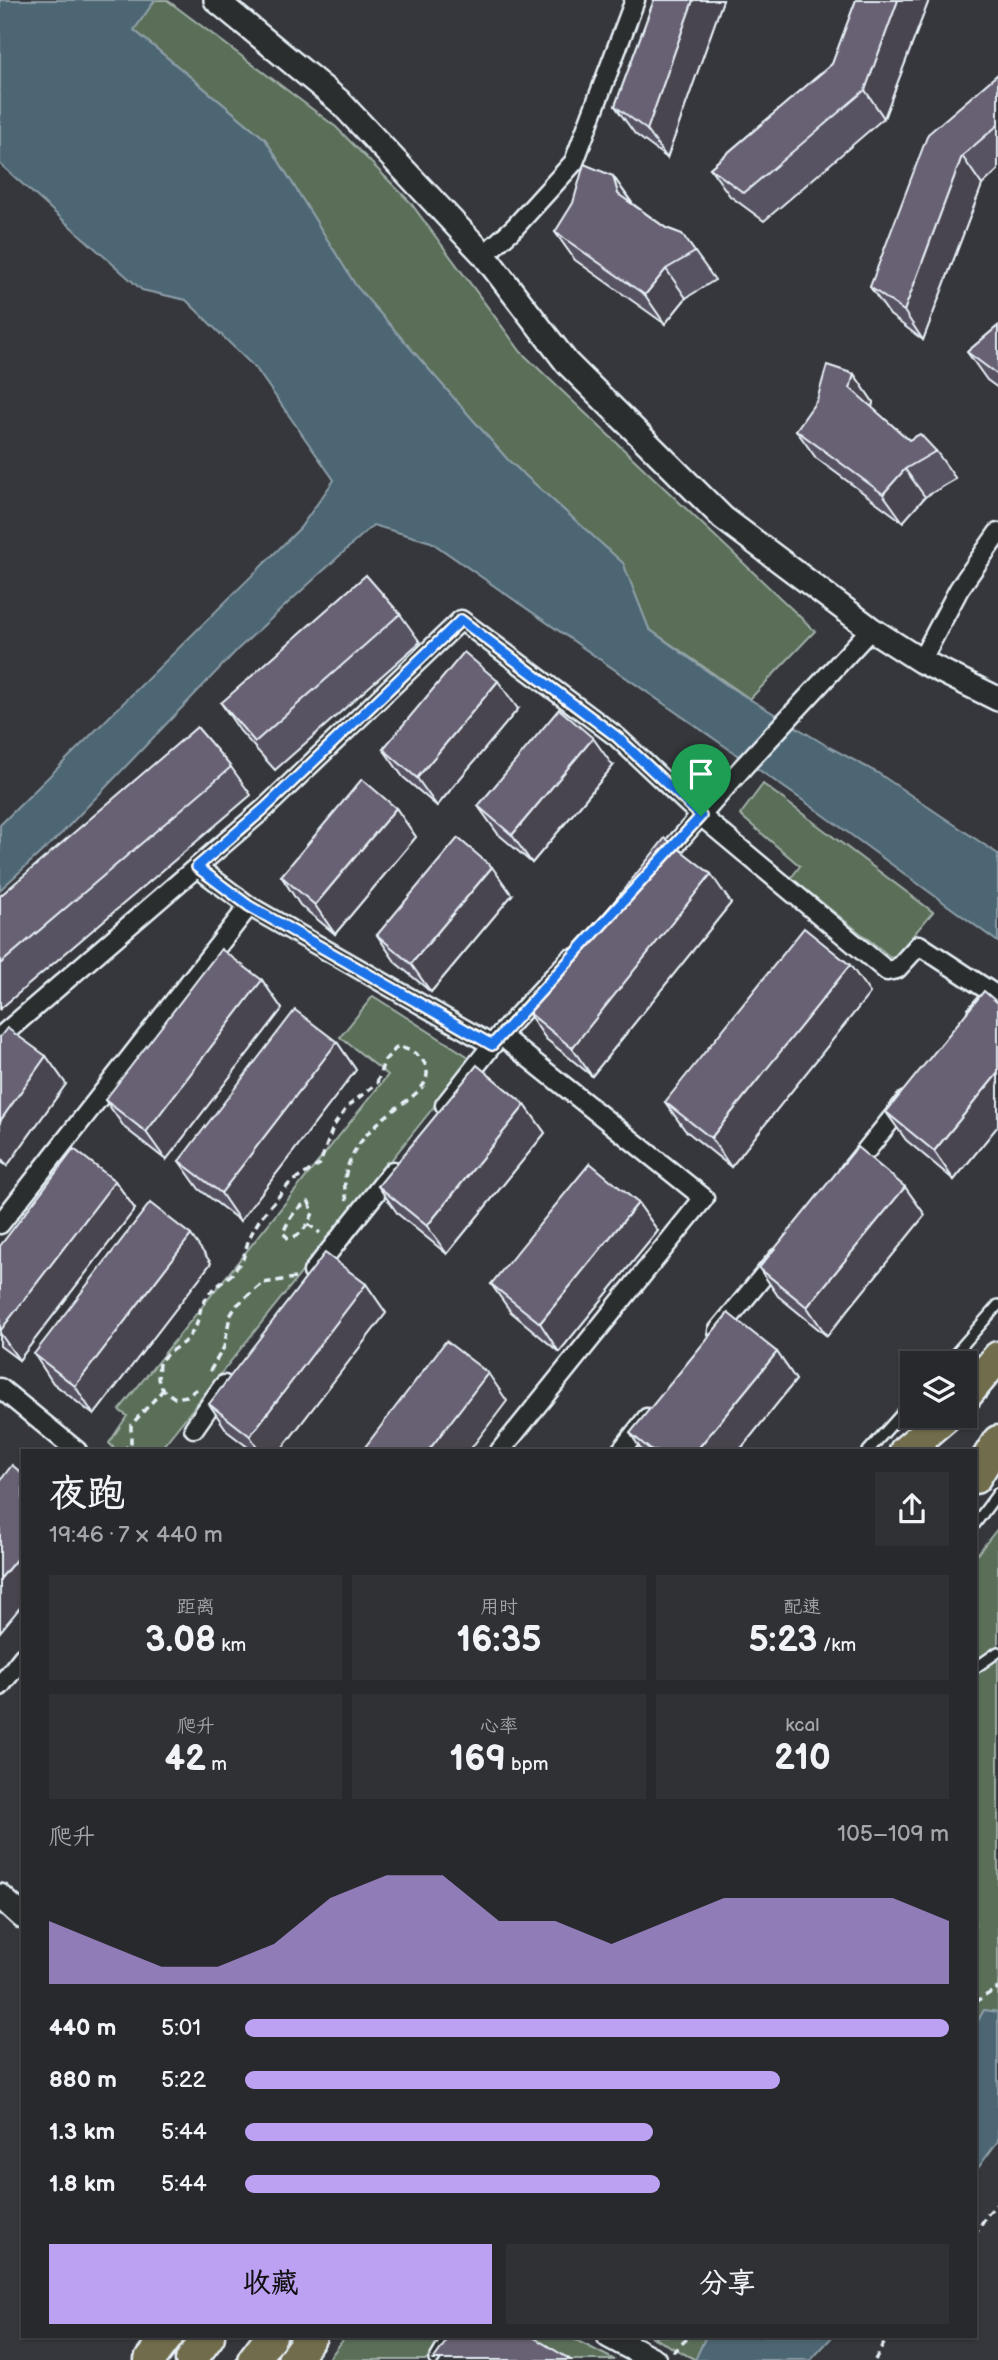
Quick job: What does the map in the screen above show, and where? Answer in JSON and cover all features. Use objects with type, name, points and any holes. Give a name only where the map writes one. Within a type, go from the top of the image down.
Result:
[{"type":"highway","points":[[977,1382],[998,1357]]},
{"type":"highway","points":[[907,1449],[933,1428]]},
{"type":"highway","points":[[923,1449],[939,1428]]},
{"type":"highway","points":[[977,1462],[998,1438]]},
{"type":"highway","points":[[977,1475],[998,1438]]},
{"type":"highway","points":[[191,2360],[208,2338]]},
{"type":"highway","points":[[253,2360],[270,2338]]},
{"type":"highway","points":[[293,2360],[310,2338]]},
{"type":"street","points":[[216,0],[339,101],[484,256],[567,363],[723,518],[871,629],[921,661],[998,699]]},
{"type":"street","points":[[484,256],[514,228],[574,162],[635,0]]},
{"type":"street","points":[[921,661],[959,589],[998,533]]},
{"type":"street","points":[[0,1037],[265,808],[461,620],[617,737],[701,816],[887,971],[897,970],[919,945],[993,994],[968,1026]]},
{"type":"street","points":[[648,875],[871,629]]},
{"type":"street","points":[[197,867],[249,906],[496,1040],[704,1198],[502,1449]]},
{"type":"street","points":[[0,1224],[249,906]]},
{"type":"street","points":[[434,1119],[496,1040],[583,945]]},
{"type":"street","points":[[837,1185],[915,1090]]},
{"type":"street","points":[[303,1285],[401,1161]]},
{"type":"street","points":[[707,1345],[785,1249]]},
{"type":"street","points":[[194,1428],[234,1372]]},
{"type":"street","points":[[0,1388],[75,1449]]},
{"type":"street","points":[[623,1449],[655,1408]]},
{"type":"street","points":[[0,1686],[21,1660]]},
{"type":"street","points":[[0,1896],[21,1915]]},
{"type":"street","points":[[613,2338],[654,2360]]},
{"type":"lane","points":[[958,1351],[998,1305]]},
{"type":"lane","points":[[870,1449],[900,1415]]},
{"type":"lane","points":[[977,1521],[998,1493]]},
{"type":"lane","points":[[977,1667],[998,1652]]},
{"type":"lane","points":[[434,2360],[447,2338]]},
{"type":"path","points":[[198,1388],[187,1396],[175,1398],[163,1390],[158,1379],[159,1362],[187,1340],[196,1326],[208,1294],[232,1274],[243,1259],[249,1238],[261,1217],[289,1184],[320,1164],[333,1127],[347,1107],[377,1083],[384,1061],[397,1047],[410,1049],[422,1058],[426,1070],[424,1083],[365,1135],[351,1158],[345,1175],[350,1207],[359,1214]]},
{"type":"path","points":[[309,1202],[313,1213],[300,1234],[288,1238],[283,1233],[302,1204],[309,1202]]},
{"type":"path","points":[[204,1379],[224,1347],[230,1316],[237,1305],[263,1283],[293,1278],[303,1285]]},
{"type":"path","points":[[125,1449],[131,1444],[131,1425],[163,1390]]},
{"type":"path","points":[[977,2001],[998,1987]]},
{"type":"path","points":[[977,2232],[998,2203]]},
{"type":"path","points":[[664,2360],[688,2338]]},
{"type":"path","points":[[875,2360],[887,2338]]},
{"type":"green space","points":[[155,0],[167,0],[336,127],[410,202],[521,352],[815,631],[750,699],[649,629],[623,563],[508,460],[356,286],[265,139],[134,30]]},
{"type":"green space","points":[[763,784],[933,912],[893,959],[791,878],[800,866],[740,815]]},
{"type":"green space","points":[[373,996],[472,1059],[161,1449],[115,1449],[109,1443],[127,1416],[119,1410],[388,1075],[340,1037]]},
{"type":"green space","points":[[998,1528],[998,2012],[984,2010],[977,2022],[977,1554]]},
{"type":"green space","points":[[344,2338],[572,2338],[615,2360],[328,2360]]},
{"type":"green space","points":[[654,2338],[705,2338],[696,2360]]},
{"type":"water","points":[[0,0],[155,0],[134,30],[265,139],[356,286],[508,460],[623,563],[649,629],[728,686],[878,773],[998,854],[998,942],[821,813],[431,542],[373,525],[238,649],[62,833],[0,890],[0,825],[300,528],[334,480],[257,370],[186,300],[142,290],[0,164]]},
{"type":"water","points":[[984,2010],[998,2012],[998,2141],[977,2169],[977,2022]]},
{"type":"water","points":[[705,2338],[831,2338],[811,2360],[695,2360]]},
{"type":"building","points":[[654,0],[693,0],[647,130],[615,106]]},
{"type":"building","points":[[856,0],[898,0],[865,90],[744,193],[710,168],[832,64]]},
{"type":"building","points":[[998,74],[998,125],[962,156],[904,311],[870,287],[928,134]]},
{"type":"building","points":[[584,164],[613,176],[618,194],[666,228],[682,234],[695,252],[666,269],[645,295],[555,232],[573,203]]},
{"type":"building","points":[[998,326],[998,375],[967,352]]},
{"type":"building","points":[[827,365],[854,374],[850,388],[909,440],[920,434],[936,451],[905,469],[883,494],[796,430],[817,400]]},
{"type":"building","points":[[366,575],[400,614],[255,742],[221,703]]},
{"type":"building","points":[[464,652],[498,681],[417,778],[383,749]]},
{"type":"building","points":[[559,709],[593,738],[512,835],[478,806]]},
{"type":"building","points":[[197,727],[231,767],[0,964],[0,896]]},
{"type":"building","points":[[362,779],[396,808],[315,905],[281,876]]},
{"type":"building","points":[[458,838],[492,867],[411,964],[377,935]]},
{"type":"building","points":[[665,838],[711,874],[572,1048],[527,1011]]},
{"type":"building","points":[[804,928],[850,965],[711,1138],[665,1102]]},
{"type":"building","points":[[221,949],[262,980],[146,1132],[105,1100]]},
{"type":"building","points":[[984,991],[998,1003],[998,1073],[934,1151],[886,1112]]},
{"type":"building","points":[[295,1010],[337,1042],[221,1193],[179,1161]]},
{"type":"building","points":[[7,1028],[46,1056],[0,1121],[0,1037]]},
{"type":"building","points":[[477,1065],[525,1105],[427,1226],[378,1186]]},
{"type":"building","points":[[857,1147],[905,1187],[807,1307],[759,1268]]},
{"type":"building","points":[[74,1149],[115,1181],[0,1331],[0,1246]]},
{"type":"building","points":[[590,1163],[638,1203],[540,1323],[491,1284]]},
{"type":"building","points":[[150,1203],[191,1235],[75,1386],[34,1354]]},
{"type":"building","points":[[325,1253],[366,1284],[250,1436],[209,1404]]},
{"type":"building","points":[[728,1313],[777,1352],[698,1449],[650,1449],[630,1433]]},
{"type":"building","points":[[446,1341],[488,1373],[430,1449],[364,1449]]},
{"type":"building","points":[[12,1465],[21,1472],[21,1553],[0,1579],[0,1481]]},
{"type":"building","points":[[449,2338],[534,2338],[571,2360],[433,2360]]},
{"type":"route","points":[[461,620],[617,737],[701,816],[492,1045],[249,906],[197,867],[265,808],[461,620]]}]
